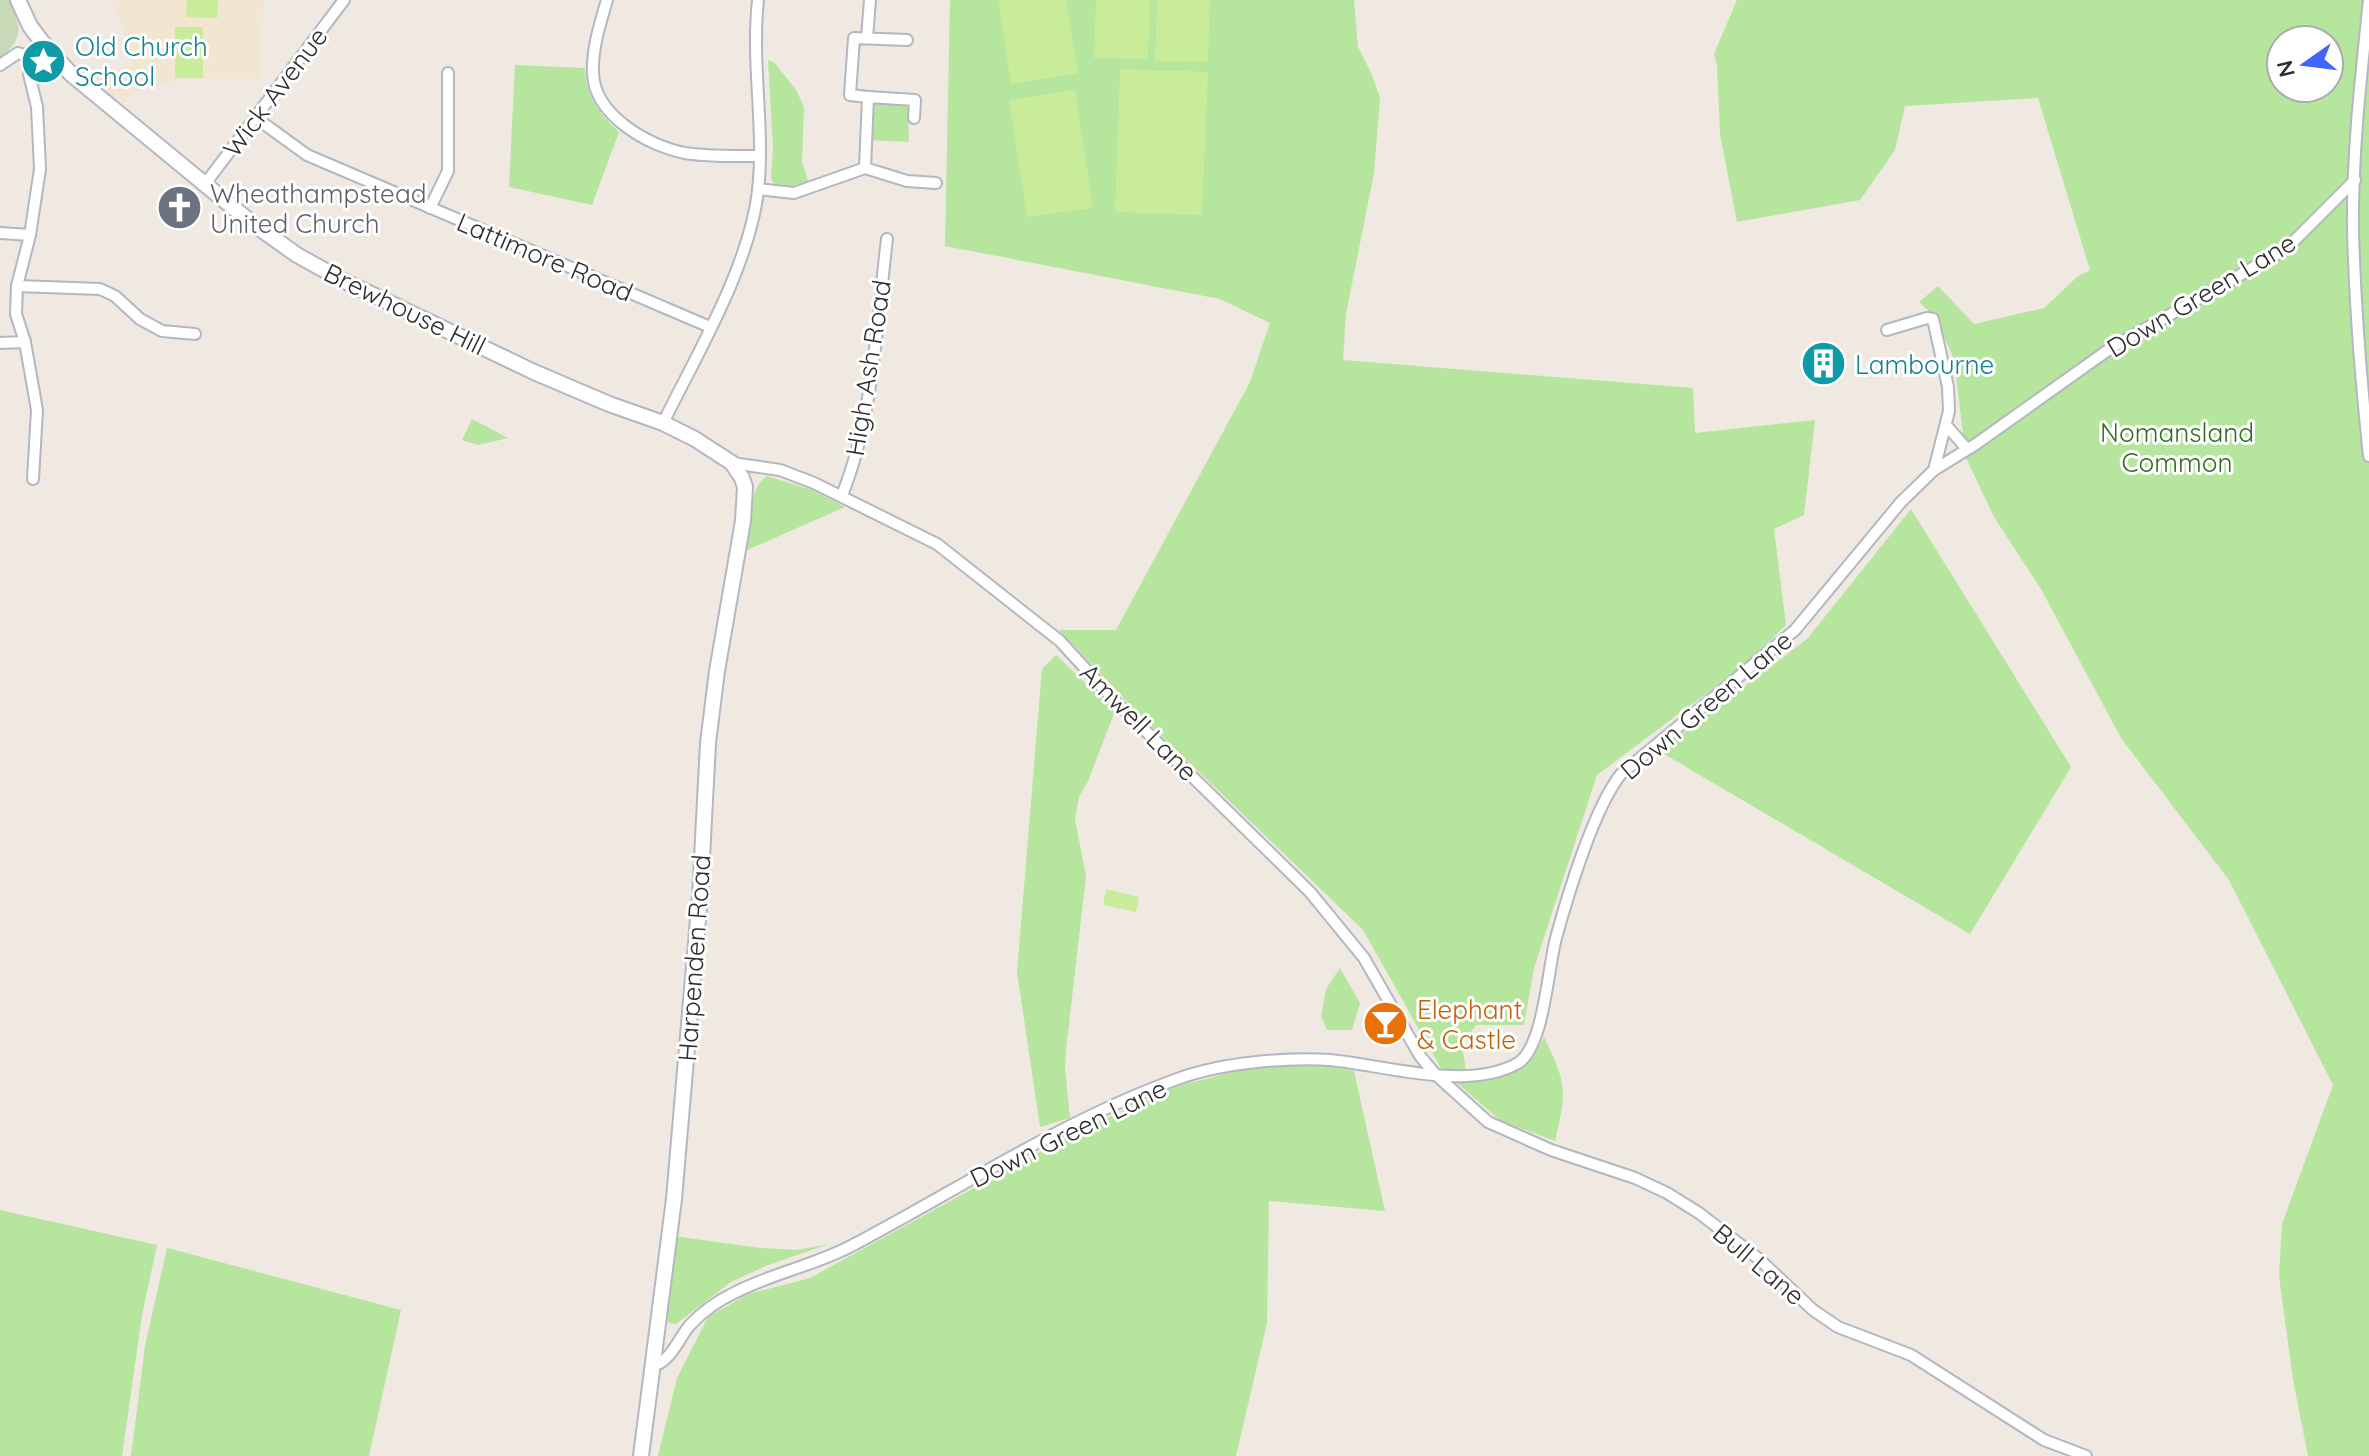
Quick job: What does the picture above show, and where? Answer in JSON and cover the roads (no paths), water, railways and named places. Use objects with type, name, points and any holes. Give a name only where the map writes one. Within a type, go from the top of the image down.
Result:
[{"type":"street","name":"Brewhouse Hill","points":[[18,0],[30,26],[71,74],[267,235],[342,280],[572,389],[663,423],[732,463]]},
{"type":"street","name":"Wick Avenue","points":[[205,184],[344,0]]},
{"type":"street","points":[[607,0],[594,44],[593,74],[596,92],[610,114],[660,145],[683,152],[712,156],[760,156]]},
{"type":"street","points":[[663,423],[730,283],[752,222],[760,156],[755,58],[758,0]]},
{"type":"street","points":[[867,38],[870,0]]},
{"type":"street","points":[[2369,0],[2358,106],[2355,180],[2355,281],[2369,456]]},
{"type":"street","points":[[907,40],[854,38],[850,95],[915,100],[914,118]]},
{"type":"street","points":[[33,479],[37,410],[25,342],[16,314],[17,286],[30,235],[40,169],[37,107],[29,74],[30,56],[42,42]]},
{"type":"street","points":[[0,65],[18,53],[30,56]]},
{"type":"street","points":[[430,208],[448,171],[448,73]]},
{"type":"street","points":[[865,168],[868,97]]},
{"type":"street","name":"Lattimore Road","points":[[256,118],[307,155],[710,327]]},
{"type":"street","points":[[758,189],[794,193],[865,168],[907,181],[936,183]]},
{"type":"street","name":"Down Green Lane","points":[[652,1366],[666,1359],[690,1325],[734,1292],[849,1247],[1064,1129],[1179,1078],[1225,1065],[1329,1060],[1435,1074],[1470,1075],[1520,1062],[1535,1040],[1556,939],[1568,898],[1609,789],[1621,774],[1795,630],[1901,502],[1934,470],[2111,348],[2286,249],[2355,180]]},
{"type":"street","points":[[0,233],[30,235]]},
{"type":"street","name":"High Ash Road","points":[[842,495],[852,471],[863,425],[887,239]]},
{"type":"street","points":[[17,286],[100,289],[115,296],[140,319],[162,331],[195,334]]},
{"type":"street","points":[[1887,330],[1933,319],[1948,387],[1949,411],[1934,470]]},
{"type":"street","points":[[0,343],[25,342]]},
{"type":"street","points":[[1946,425],[1967,449]]},
{"type":"street","points":[[732,463],[745,487],[762,467]]},
{"type":"street","name":"Amwell Lane","points":[[732,463],[780,470],[842,495],[937,544],[1060,641],[1113,699],[1310,892],[1364,958],[1420,1056],[1435,1074]]},
{"type":"street","name":"Harpenden Road","points":[[641,1456],[674,1199],[700,896],[708,743],[743,521],[745,487]]},
{"type":"street","name":"Bull Lane","points":[[1435,1074],[1488,1122],[1551,1150],[1635,1178],[1667,1193],[1699,1213],[1759,1259],[1813,1310],[1838,1327],[1911,1355],[2044,1440],[2086,1456]]},
{"type":"place","name":"Old Church School","points":[[44,61]]},
{"type":"place","name":"Wheathampstead United Church","points":[[179,208]]},
{"type":"place","name":"Lambourne","points":[[1824,364]]},
{"type":"place","name":"Elephant & Castle","points":[[1386,1024]]},
{"type":"park label","name":"Nomansland Common","points":[[2177,447]]}]
